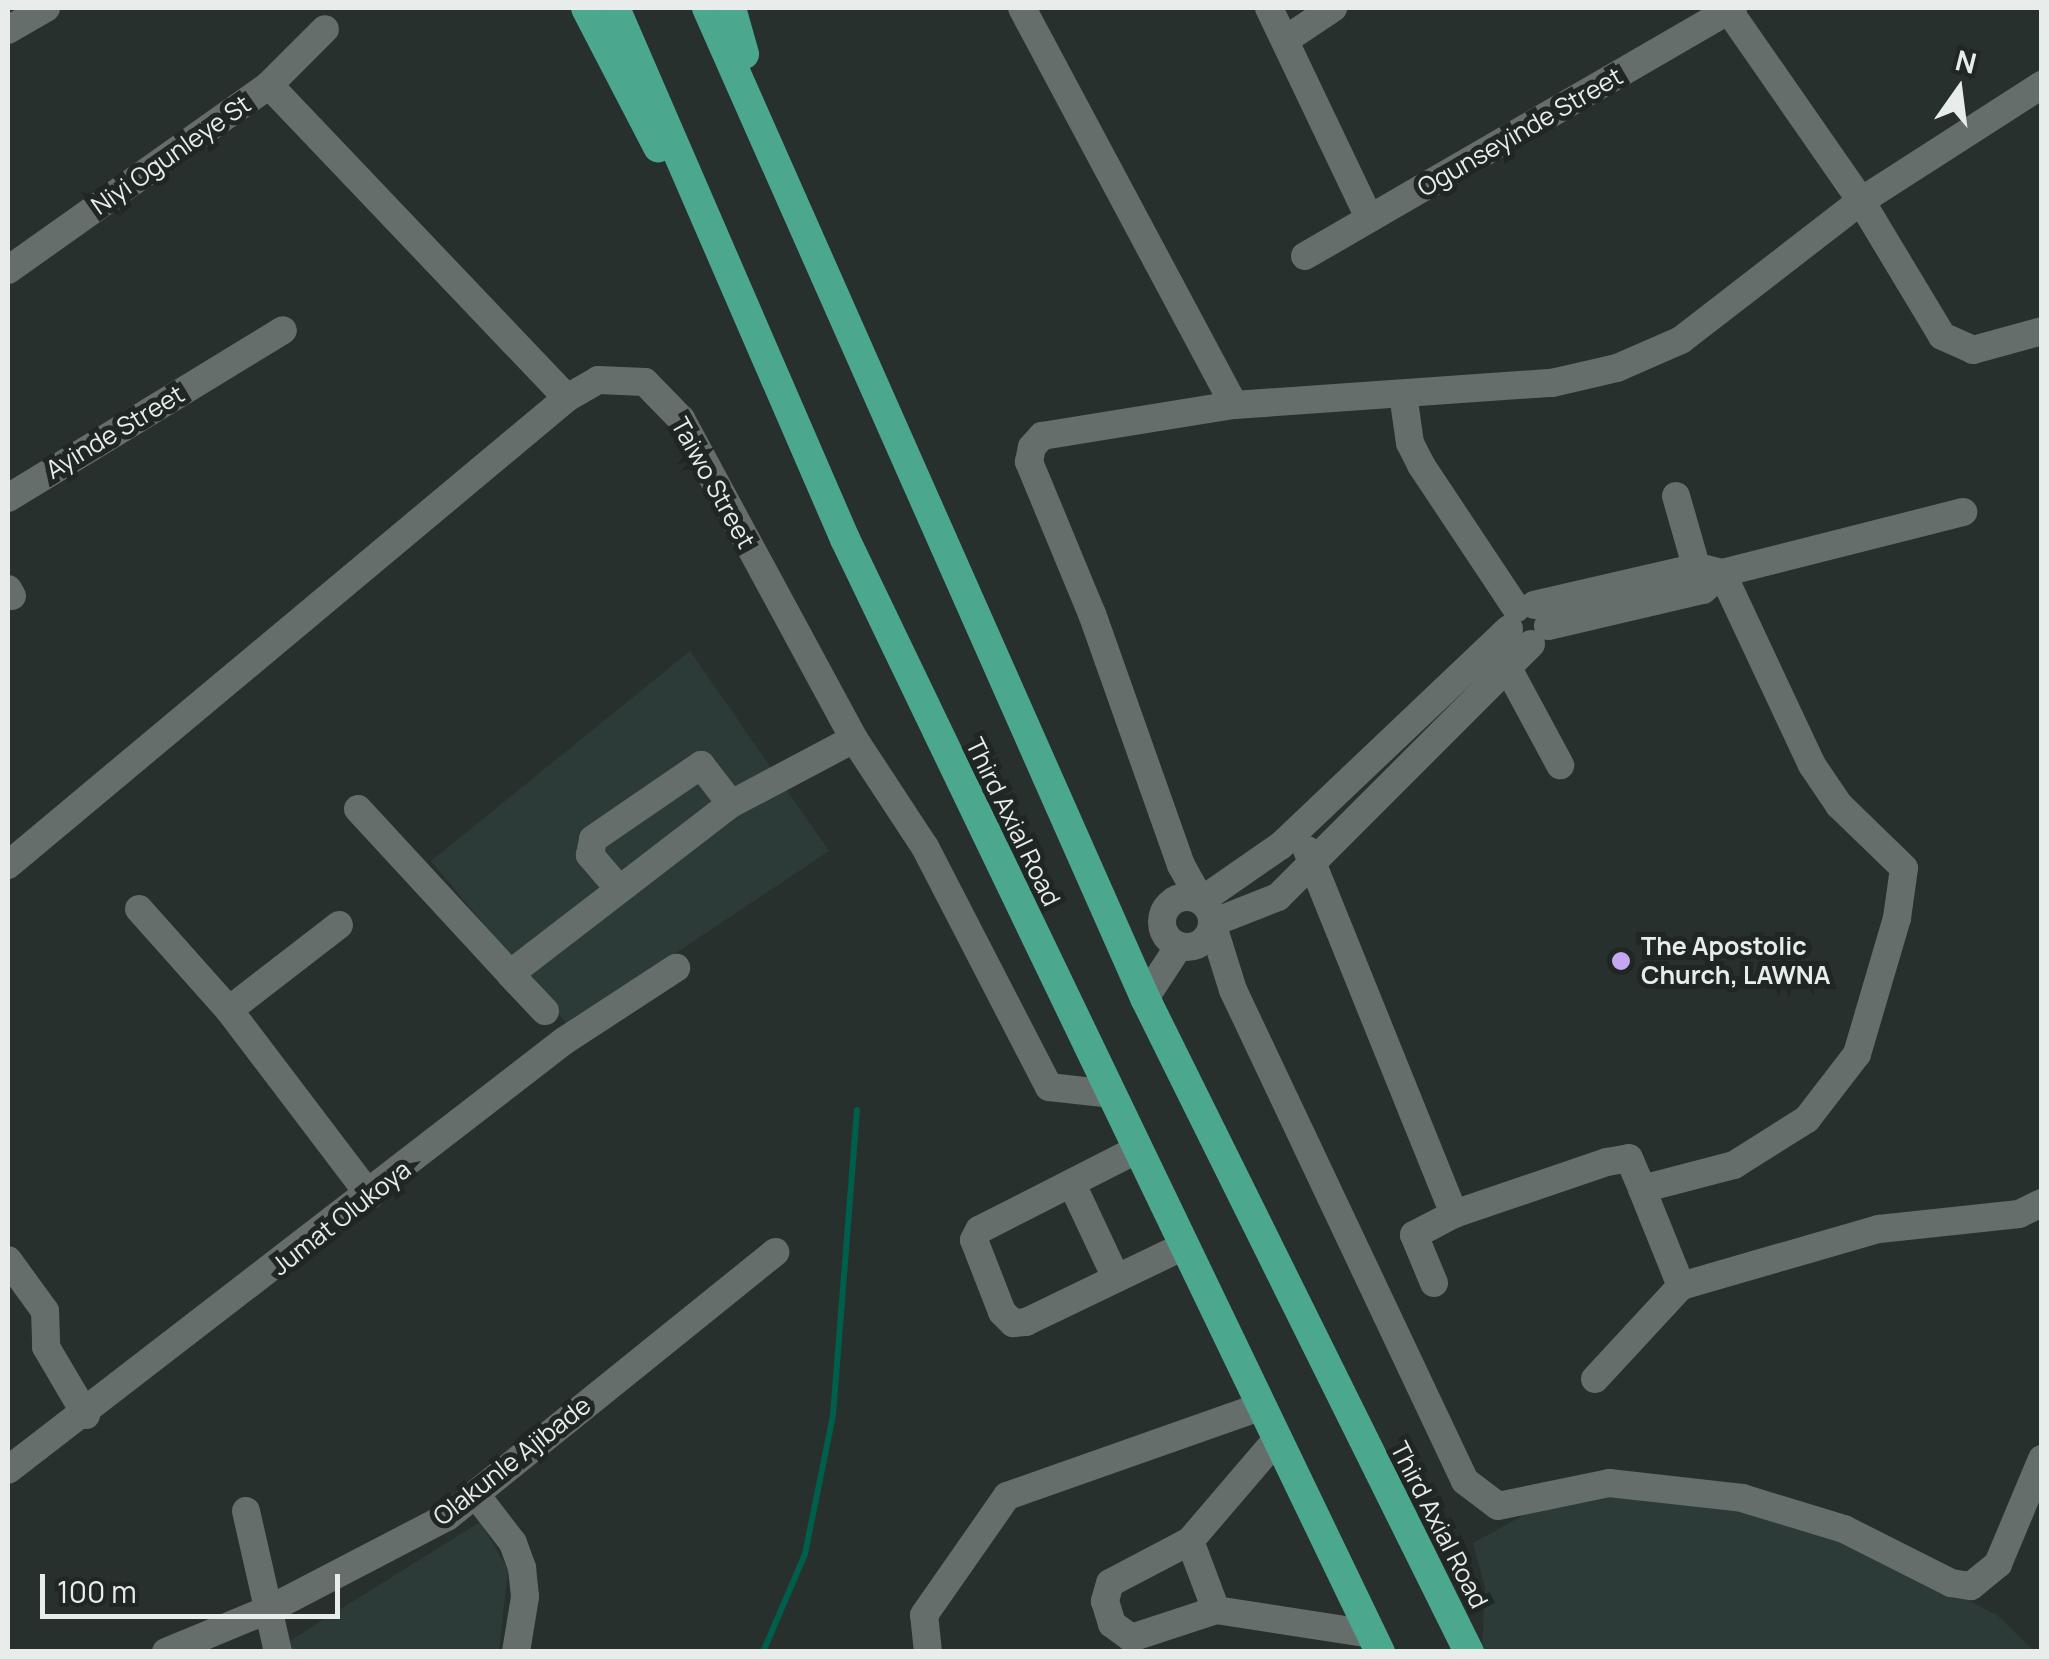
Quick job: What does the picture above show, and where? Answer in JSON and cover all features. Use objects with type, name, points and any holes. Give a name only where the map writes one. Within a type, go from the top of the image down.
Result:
[{"type":"highway","points":[[573,8],[728,264]]},
{"type":"highway","points":[[586,8],[621,84]]},
{"type":"highway","name":"Third Axial Road","points":[[615,8],[846,539],[1376,1643]]},
{"type":"highway","name":"Third Axial Road","points":[[707,8],[1144,998],[1469,1652]]},
{"type":"highway","points":[[731,8],[770,149]]},
{"type":"street","points":[[8,30],[46,8]]},
{"type":"street","points":[[1022,8],[1234,405]]},
{"type":"street","points":[[1268,8],[1369,218]]},
{"type":"street","points":[[1285,40],[1333,8]]},
{"type":"street","points":[[1730,8],[1861,201],[1950,345],[1974,350],[2042,332]]},
{"type":"street","name":"Ogunseyinde Street","points":[[1306,256],[1730,8]]},
{"type":"street","name":"Niyi Ogunleye St","points":[[8,270],[269,86],[324,29]]},
{"type":"street","points":[[1118,940],[1204,940],[1092,614],[1028,462],[1042,436],[1234,405],[1552,382],[1652,354],[1680,340],[1861,201],[2042,85]]},
{"type":"street","points":[[269,86],[567,398]]},
{"type":"street","name":"Ayinde Street","points":[[8,498],[283,330]]},
{"type":"street","name":"Taiwo Street","points":[[8,865],[567,398],[598,380],[622,378],[645,382],[664,399],[854,739],[925,847],[1049,1087],[1111,1094]]},
{"type":"street","points":[[1402,394],[1410,443],[1420,465],[1528,622]]},
{"type":"street","points":[[1642,1189],[1734,1164],[1807,1119],[1857,1054],[1904,891],[1904,868],[1840,805],[1812,765],[1708,577],[1676,496]]},
{"type":"street","points":[[1144,998],[1196,908],[1297,830],[1528,622],[1963,512]]},
{"type":"street","points":[[1196,908],[1278,897],[1510,672],[1528,622]]},
{"type":"street","points":[[1510,672],[1560,765]]},
{"type":"street","points":[[510,974],[731,804],[854,739]]},
{"type":"street","points":[[618,889],[590,855],[593,839],[701,765],[731,804]]},
{"type":"street","points":[[358,809],[544,1011]]},
{"type":"street","points":[[1297,830],[1314,862],[1454,1214]]},
{"type":"street","points":[[1196,908],[1465,1480],[1488,1502],[1509,1507],[1609,1483],[1704,1491],[1808,1516],[1950,1583],[1971,1586],[1998,1564],[2042,1459]]},
{"type":"street","points":[[139,909],[230,1010],[370,1196]]},
{"type":"street","points":[[230,1010],[338,925]]},
{"type":"street","points":[[1178,939],[1234,990]]},
{"type":"street","name":"Jumat Olukoya","points":[[8,1470],[86,1415],[370,1196],[564,1041],[676,968]]},
{"type":"street","points":[[1138,1150],[979,1230],[974,1240],[1002,1312],[1013,1323],[1026,1322],[1184,1246]]},
{"type":"street","points":[[1434,1283],[1414,1235],[1454,1214],[1629,1158],[1681,1286]]},
{"type":"street","points":[[1072,1184],[1116,1278]]},
{"type":"street","points":[[1595,1379],[1681,1286],[1879,1229],[2019,1214],[2042,1203]]},
{"type":"street","name":"Olakunle Ajibade","points":[[166,1652],[270,1609],[477,1496],[776,1252]]},
{"type":"street","points":[[8,1260],[45,1311],[46,1347],[86,1415]]},
{"type":"street","points":[[928,1652],[924,1615],[1007,1496],[1262,1406]]},
{"type":"street","points":[[1277,1439],[1190,1540],[1110,1583],[1105,1601],[1112,1624],[1131,1638],[1216,1610],[1376,1643]]},
{"type":"street","points":[[477,1496],[513,1544],[522,1568],[516,1652]]},
{"type":"street","points":[[246,1511],[278,1652]]},
{"type":"street","points":[[1190,1540],[1216,1610]]},
{"type":"shaded area","points":[[690,651],[829,851],[568,1025],[431,861]]},
{"type":"shaded area","points":[[1607,1494],[1768,1514],[1827,1530],[1997,1615],[2034,1651],[1482,1651],[1485,1588],[1473,1543],[1522,1516]]},
{"type":"shaded area","points":[[480,1522],[508,1569],[499,1651],[272,1652]]},
{"type":"waterway","points":[[763,1652],[805,1554],[833,1415],[857,1110]]},
{"type":"place","name":"The Apostolic Church, LAWNA","points":[[1621,961]]}]
